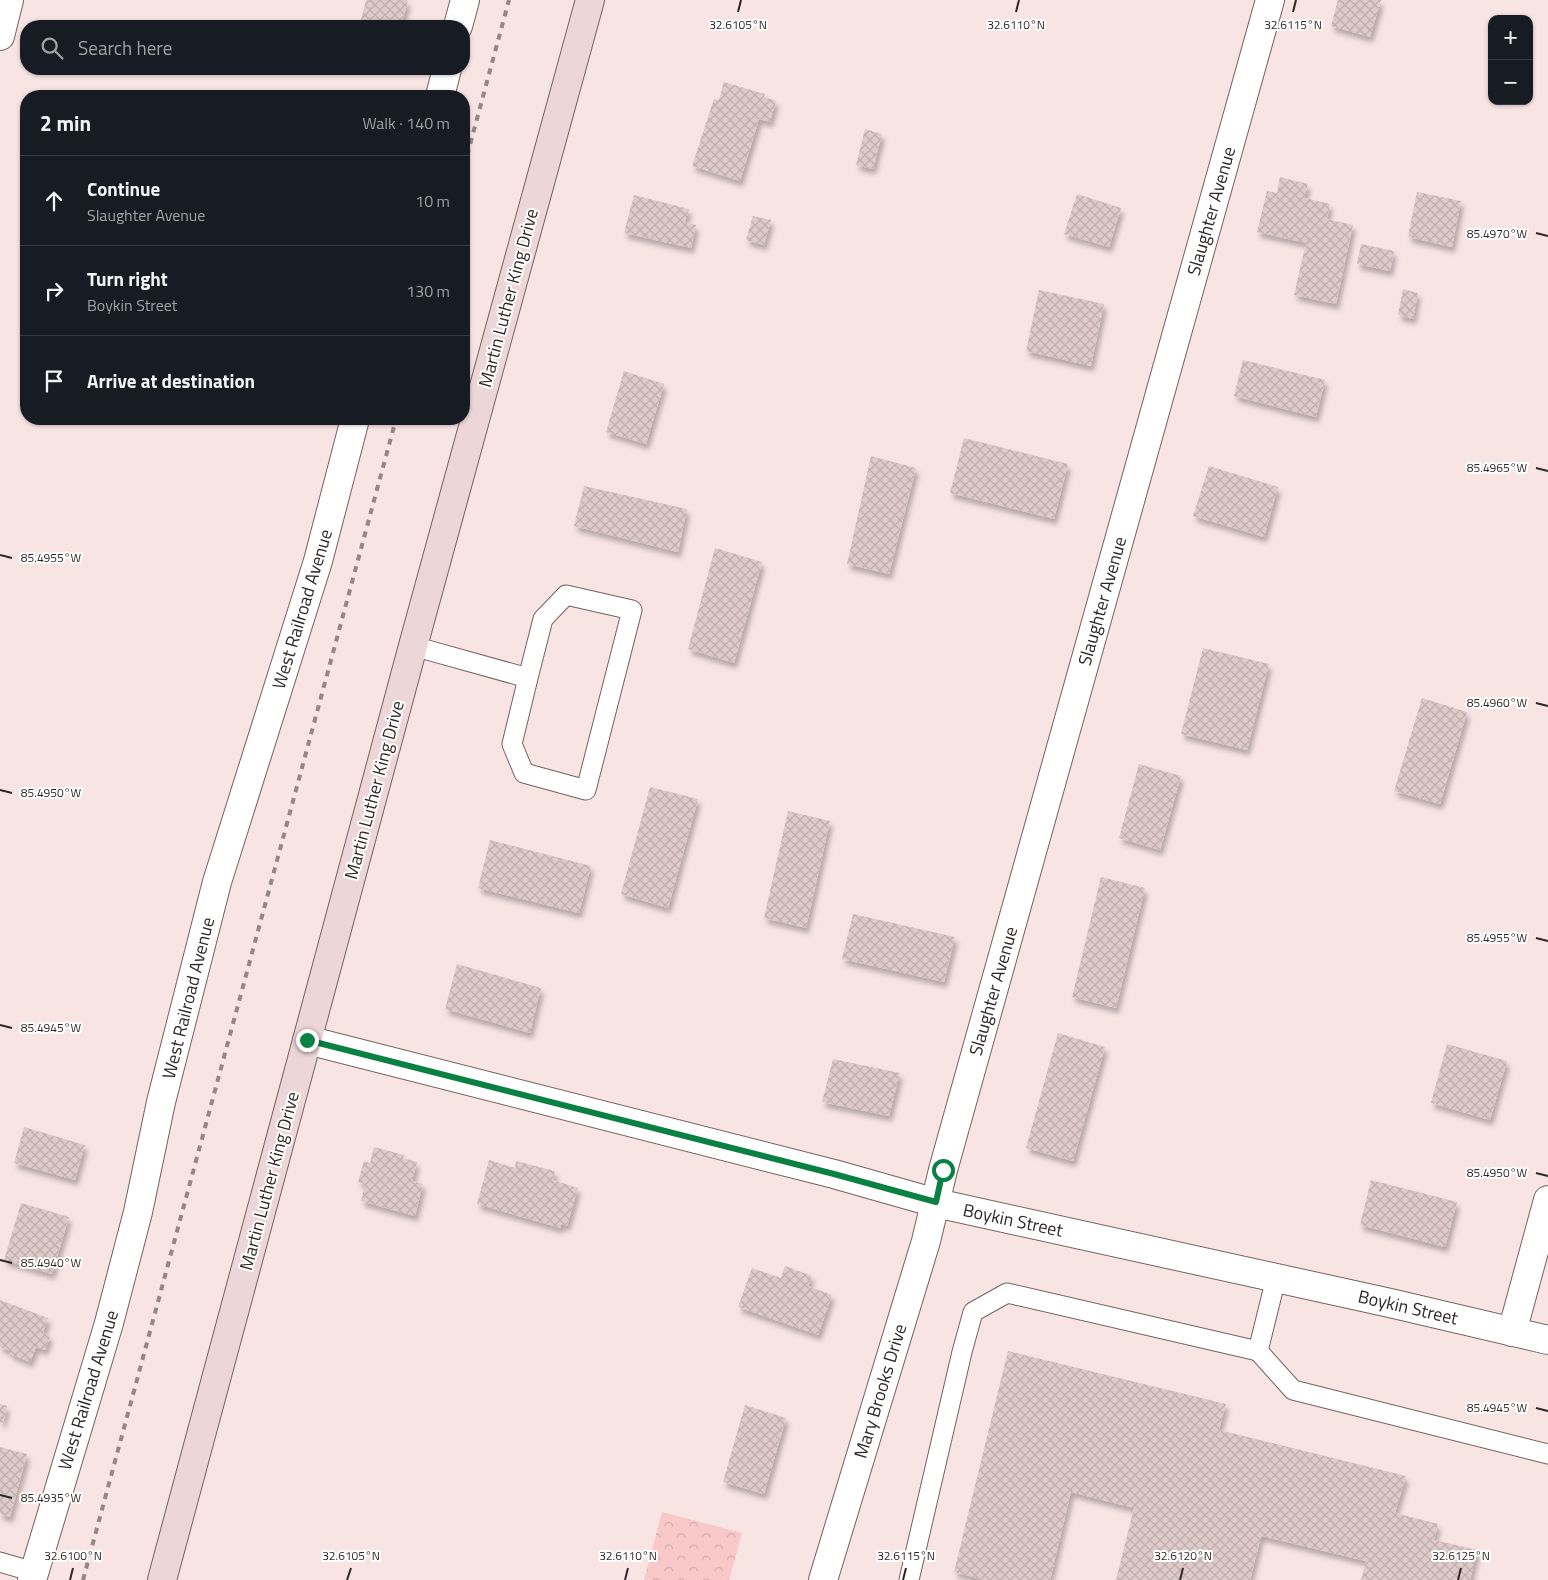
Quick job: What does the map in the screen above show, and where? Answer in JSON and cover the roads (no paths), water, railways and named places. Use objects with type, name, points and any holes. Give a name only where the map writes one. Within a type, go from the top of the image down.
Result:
[{"type":"main road","name":"Martin Luther King Drive","points":[[162,1580],[413,646],[590,0]]},
{"type":"street","points":[[0,36],[9,0]]},
{"type":"street","points":[[460,20],[465,0]]},
{"type":"street","name":"Slaughter Avenue","points":[[936,1202],[943,1170],[1270,0]]},
{"type":"street","points":[[442,90],[445,75]]},
{"type":"street","name":"West Railroad Avenue","points":[[33,1576],[109,1323],[138,1212],[161,1102],[217,882],[318,561],[353,425]]},
{"type":"street","name":"Boykin Street","points":[[307,1040],[834,1174],[936,1202],[1548,1340]]},
{"type":"street","points":[[1512,1332],[1548,1200]]},
{"type":"street","name":"Mary Brooks Drive","points":[[823,1580],[926,1242],[936,1202]]},
{"type":"lane","points":[[566,595],[632,610],[586,790],[524,773],[512,744],[528,678],[543,619],[566,595]]},
{"type":"lane","points":[[413,646],[528,678]]},
{"type":"lane","points":[[1258,1350],[1276,1278]]},
{"type":"lane","points":[[909,1580],[973,1312],[1007,1293],[1258,1350],[1293,1390],[1548,1454]]},
{"type":"lane","points":[[0,1562],[33,1576]]},
{"type":"railway","points":[[470,145],[509,0]]},
{"type":"railway","points":[[83,1580],[394,425]]}]
